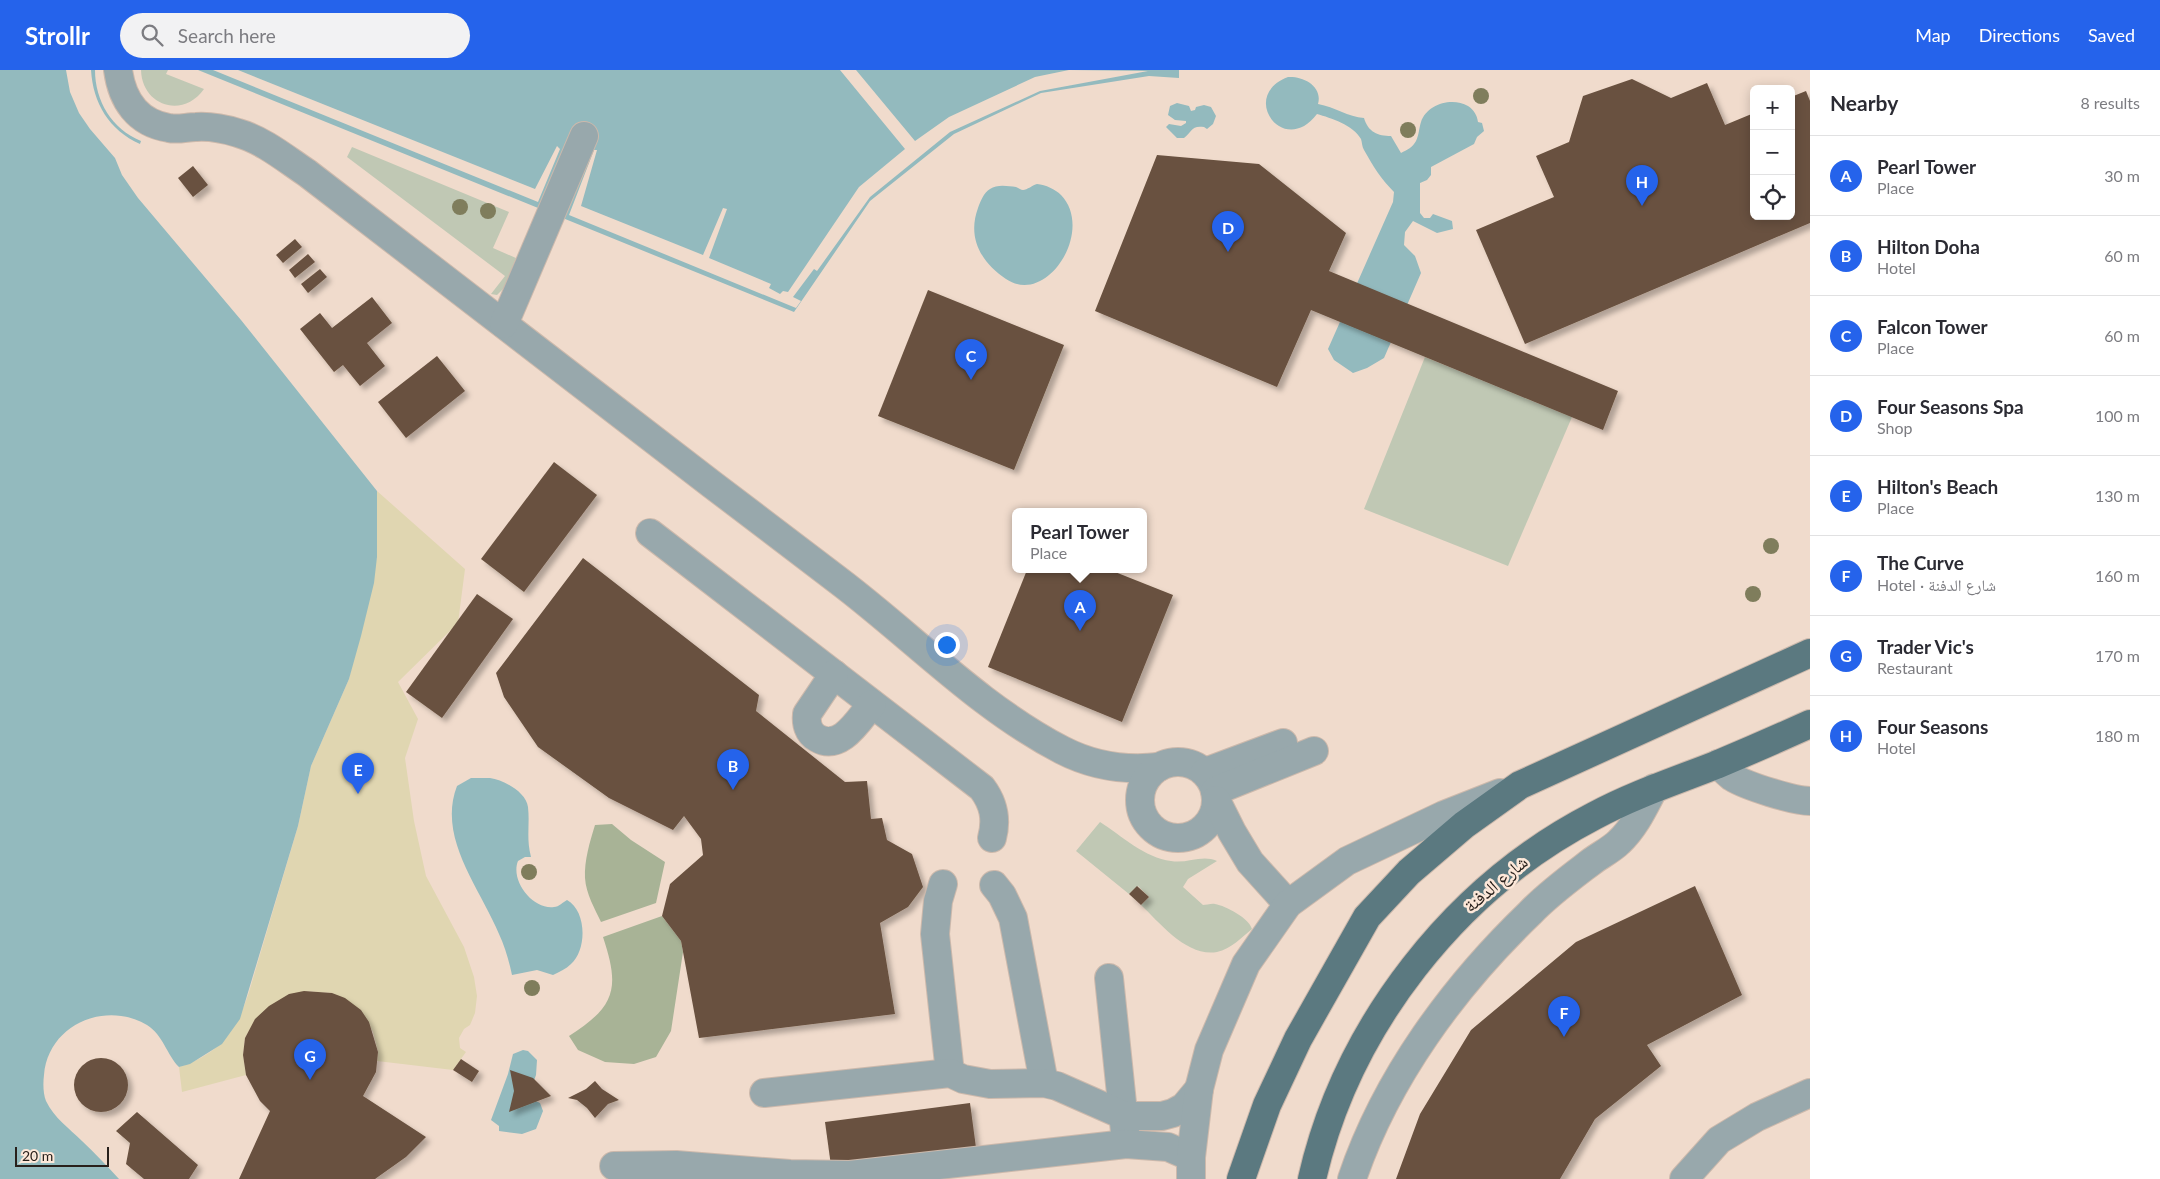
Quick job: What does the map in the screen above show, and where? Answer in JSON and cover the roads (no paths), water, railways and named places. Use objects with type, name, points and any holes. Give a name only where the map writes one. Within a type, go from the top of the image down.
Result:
[{"type":"main road","points":[[1241,1179],[1267,1105],[1298,1039],[1367,917],[1409,872],[1464,825],[1520,785],[1810,653]]},
{"type":"main road","name":"شارع الدفنة","points":[[1312,1179],[1331,1119],[1358,1056],[1402,982],[1457,917],[1522,861],[1557,836],[1594,815],[1654,788],[1718,764],[1810,724]]},
{"type":"street","points":[[118,70],[121,88],[129,104],[141,117],[171,129],[197,126],[240,133],[272,150],[307,173],[849,589],[964,683],[1031,732],[1064,751],[1098,764],[1128,769],[1159,767]]},
{"type":"street","points":[[504,324],[584,136]]},
{"type":"street","points":[[650,533],[982,788],[988,797],[995,817],[992,838]]},
{"type":"street","points":[[834,674],[807,714],[806,722],[814,737],[831,742],[839,739],[846,734],[872,704]]},
{"type":"street","points":[[1212,788],[1309,743]]},
{"type":"street","points":[[1212,788],[1216,808],[1204,828],[1191,836],[1181,838],[1161,834],[1146,821],[1140,802],[1143,786],[1152,772],[1172,762],[1186,763],[1212,788],[1228,824],[1250,862],[1288,904]]},
{"type":"street","points":[[1098,764],[1140,802]]},
{"type":"street","points":[[1718,764],[1738,780],[1786,796],[1810,801]]},
{"type":"street","points":[[1191,1168],[1199,1089],[1209,1050],[1246,964],[1288,904],[1347,861],[1444,815],[1520,785]]},
{"type":"street","points":[[1352,1179],[1364,1144],[1403,1068],[1473,971],[1531,911],[1592,860],[1618,843],[1637,821],[1654,788]]},
{"type":"street","points":[[1191,836],[1216,844],[1250,862]]},
{"type":"street","points":[[943,884],[938,901],[935,934],[950,1073]]},
{"type":"street","points":[[994,885],[1008,906],[1016,931],[1044,1083]]},
{"type":"street","points":[[1102,978],[1117,1112],[1126,1144]]},
{"type":"street","points":[[764,1093],[950,1073],[990,1084],[1044,1083],[1057,1086],[1117,1112],[1162,1116],[1173,1113],[1188,1103],[1199,1089]]},
{"type":"street","points":[[1684,1179],[1719,1140],[1756,1117],[1810,1093]]},
{"type":"street","points":[[614,1166],[676,1165],[790,1174],[850,1175],[1126,1144],[1168,1147],[1191,1168]]},
{"type":"water","points":[[0,70],[66,70],[70,92],[79,113],[115,158],[122,175],[138,198],[241,320],[377,491],[377,557],[374,583],[361,636],[349,679],[311,766],[298,826],[240,1019],[222,1044],[190,1064],[179,1067],[157,1034],[147,1025],[131,1018],[114,1015],[97,1017],[81,1022],[67,1031],[56,1043],[48,1057],[44,1075],[44,1088],[45,1098],[49,1107],[119,1179],[0,1179]]},
{"type":"water","points":[[91,70],[95,70],[98,92],[107,113],[122,129],[141,141],[140,144],[120,131],[105,114],[95,94]]},
{"type":"water","points":[[198,70],[1179,70],[1179,78],[1149,76],[1041,93],[954,134],[870,201],[794,312]]},
{"type":"water","points":[[1288,77],[1300,78],[1315,87],[1318,92],[1318,104],[1352,116],[1364,118],[1368,127],[1374,132],[1391,136],[1401,153],[1415,143],[1424,116],[1434,107],[1448,102],[1462,103],[1472,109],[1478,122],[1482,123],[1484,131],[1477,137],[1474,144],[1431,167],[1431,175],[1427,180],[1420,183],[1420,213],[1424,218],[1430,218],[1433,214],[1452,221],[1453,229],[1437,233],[1413,221],[1405,232],[1404,245],[1415,256],[1421,273],[1384,358],[1367,368],[1353,373],[1334,360],[1328,349],[1393,202],[1394,192],[1374,167],[1363,149],[1361,139],[1347,126],[1317,114],[1304,126],[1292,129],[1280,127],[1271,119],[1267,109],[1267,97],[1274,86]]},
{"type":"water","points":[[1177,103],[1189,106],[1191,111],[1195,110],[1196,107],[1204,105],[1211,107],[1216,116],[1213,124],[1207,129],[1197,127],[1192,129],[1184,138],[1177,138],[1166,127],[1169,124],[1181,126],[1186,123],[1186,121],[1175,120],[1168,115],[1170,106]]},
{"type":"water","points":[[1037,184],[1044,185],[1061,195],[1070,210],[1073,227],[1062,261],[1050,274],[1037,283],[1022,285],[1006,279],[983,257],[975,239],[975,219],[981,200],[990,189],[996,186],[1003,186],[1016,187],[1023,190]]},
{"type":"water","points":[[471,778],[490,778],[502,781],[523,796],[528,807],[531,857],[525,857],[518,861],[516,869],[520,885],[525,893],[538,904],[546,907],[556,907],[567,900],[574,905],[578,913],[583,931],[580,950],[571,964],[553,975],[537,970],[512,975],[501,939],[463,862],[456,844],[452,825],[452,805],[457,786]]},
{"type":"water","points":[[523,1050],[528,1051],[537,1060],[536,1075],[528,1097],[540,1103],[543,1111],[536,1129],[522,1134],[499,1131],[499,1126],[491,1120],[508,1074],[513,1054]]},
{"type":"place","name":"Four Seasons","points":[[1642,206]]},
{"type":"place","name":"Four Seasons Spa","points":[[1228,252]]},
{"type":"place","name":"Falcon Tower","points":[[971,380]]},
{"type":"place","name":"Pearl Tower","points":[[1080,631]]},
{"type":"place","name":"Hilton Doha","points":[[733,790]]},
{"type":"place","name":"Hilton's Beach","points":[[358,794]]},
{"type":"place","name":"The Curve","points":[[1564,1037]]},
{"type":"place","name":"Trader Vic's","points":[[310,1080]]}]
